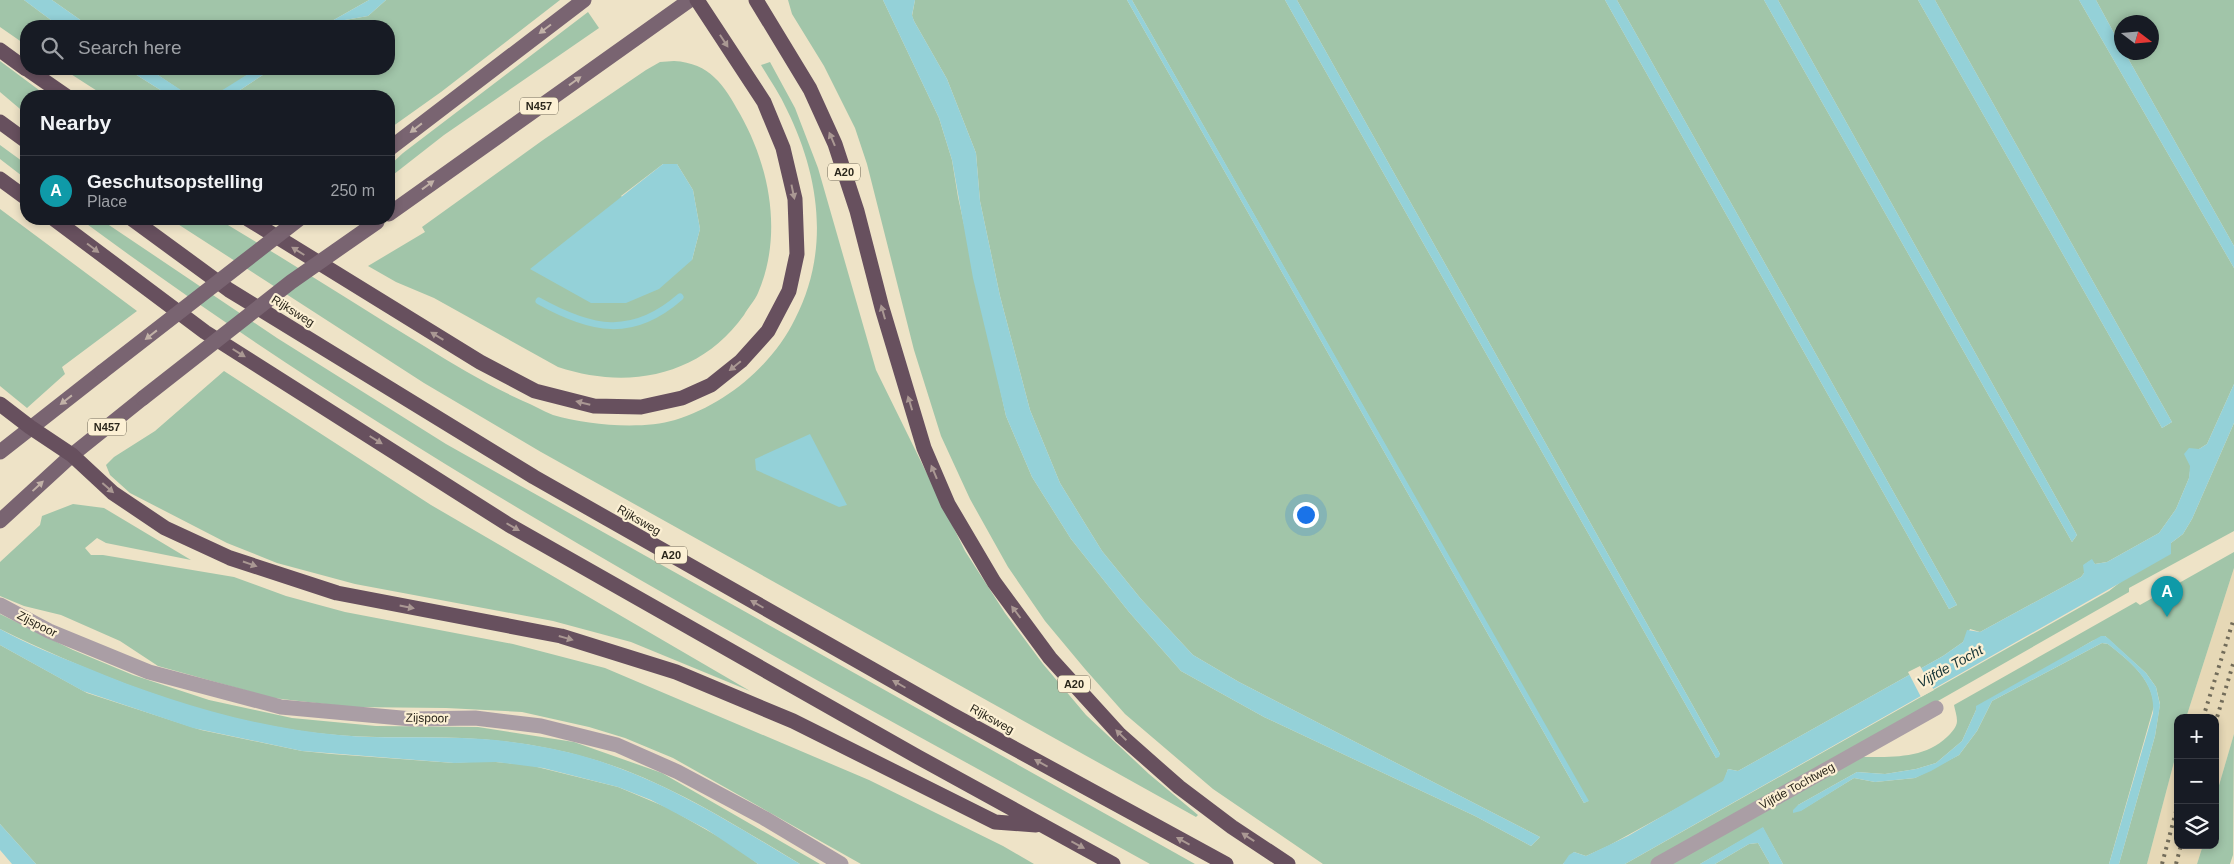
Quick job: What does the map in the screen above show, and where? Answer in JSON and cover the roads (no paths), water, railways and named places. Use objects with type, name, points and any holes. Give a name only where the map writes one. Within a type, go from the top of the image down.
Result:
[{"type":"highway","points":[[258,225],[480,362],[536,391],[594,406],[641,406],[682,398],[711,385],[741,361],[768,331],[789,291],[797,254],[797,245],[795,199],[778,135],[764,102],[697,0]]},
{"type":"highway","name":"A20","points":[[756,0],[810,89],[835,144],[857,211],[882,308],[924,448],[948,504],[994,582],[1050,658],[1120,735],[1186,792],[1232,827],[1288,864]]},
{"type":"highway","points":[[0,50],[20,65]]},
{"type":"highway","points":[[35,75],[57,90]]},
{"type":"highway","points":[[0,122],[20,137]]},
{"type":"highway","points":[[0,179],[20,194]]},
{"type":"highway","points":[[62,225],[205,332],[509,525],[1042,826],[1113,864]]},
{"type":"highway","name":"Rijksweg","points":[[140,225],[229,290],[534,477],[942,709],[1226,864]]},
{"type":"highway","points":[[0,404],[30,428],[72,455],[113,492],[166,528],[230,558],[337,593],[562,636],[676,672],[794,721],[995,822],[1042,826]]},
{"type":"main road","points":[[395,144],[584,0]]},
{"type":"main road","name":"N457","points":[[395,209],[690,0]]},
{"type":"main road","points":[[0,452],[291,225]]},
{"type":"main road","name":"N457","points":[[2,519],[72,455],[142,398],[291,282],[373,225]]},
{"type":"street","name":"Zijspoor","points":[[0,605],[49,631],[149,672],[281,707],[412,719],[476,718],[541,726],[617,745],[678,772],[764,818],[841,864]]},
{"type":"street","name":"Vijfde Tochtweg","points":[[1658,864],[1936,708]]},
{"type":"water","points":[[24,0],[52,0],[80,20],[51,20]]},
{"type":"water","points":[[369,0],[386,0],[368,16],[334,20]]},
{"type":"water","points":[[883,0],[915,0],[912,15],[914,21],[947,79],[976,153],[980,201],[1000,296],[1030,410],[1060,483],[1102,551],[1141,599],[1193,655],[1239,682],[1540,837],[1531,846],[1475,816],[1264,717],[1181,671],[1129,612],[1071,539],[1032,477],[1006,416],[973,278],[952,160],[939,118]]},
{"type":"water","points":[[1127,0],[1132,0],[1589,801],[1584,803]]},
{"type":"water","points":[[1285,0],[1297,0],[1720,754],[1719,757],[1716,758]]},
{"type":"water","points":[[1605,0],[1617,0],[1957,605],[1949,609]]},
{"type":"water","points":[[1764,0],[1778,0],[2077,535],[2072,542]]},
{"type":"water","points":[[1918,0],[1935,0],[2172,422],[2162,428]]},
{"type":"water","points":[[2079,0],[2096,0],[2114,33],[2114,60],[2129,60],[2234,246],[2234,268]]},
{"type":"water","points":[[137,75],[158,75],[181,90],[160,90]]},
{"type":"water","points":[[246,75],[263,75],[240,90],[223,90]]},
{"type":"water","points":[[663,164],[677,164],[693,190],[700,229],[692,260],[659,289],[626,303],[591,303],[530,269]]},
{"type":"water","name":"Vijfde Tocht","points":[[2234,384],[2234,423],[2192,519],[2183,534],[2171,543],[2171,554],[1625,864],[1563,864],[1569,855],[1574,852],[1586,856],[1628,836],[1723,781],[1728,769],[1738,771],[1943,656],[1963,642],[1967,630],[1980,632],[2081,577],[2084,573],[2083,565],[2092,559],[2095,564],[2107,562],[2159,533],[2176,509],[2189,478],[2190,466],[2184,454],[2189,448],[2199,449],[2207,444]]},
{"type":"water","points":[[810,434],[847,505],[839,507],[756,470],[755,459]]},
{"type":"water","points":[[0,629],[42,650],[146,691],[241,719],[274,726],[339,735],[462,738],[528,744],[598,761],[629,772],[688,799],[800,864],[758,864],[706,829],[651,800],[618,787],[543,768],[496,762],[454,763],[302,751],[193,728],[83,691],[0,645]]},
{"type":"water","points":[[2101,636],[2109,639],[2146,673],[2156,687],[2160,705],[2155,736],[2119,864],[2109,864],[2153,713],[2153,702],[2146,682],[2140,673],[2108,644],[2102,643],[1992,701],[1977,731],[1959,755],[1931,771],[1915,778],[1875,782],[1854,778],[1801,811],[1793,813],[1793,810],[1798,805],[1857,772],[1885,774],[1916,769],[1936,763],[1962,741],[1976,706]]},
{"type":"water","points":[[0,824],[36,864],[12,864],[0,850]]},
{"type":"water","points":[[1763,827],[1783,864],[1770,864],[1758,843],[1749,844],[1715,864],[1700,864]]},
{"type":"waterway","points":[[539,301],[576,319],[611,326],[645,319],[680,297]]},
{"type":"railway","points":[[2204,714],[2234,618]]},
{"type":"railway","points":[[2218,714],[2234,661]]},
{"type":"railway","points":[[2162,864],[2174,819]]},
{"type":"railway","points":[[2176,864],[2180,849]]},
{"type":"place","name":"Geschutsopstelling","points":[[2167,617]]}]
